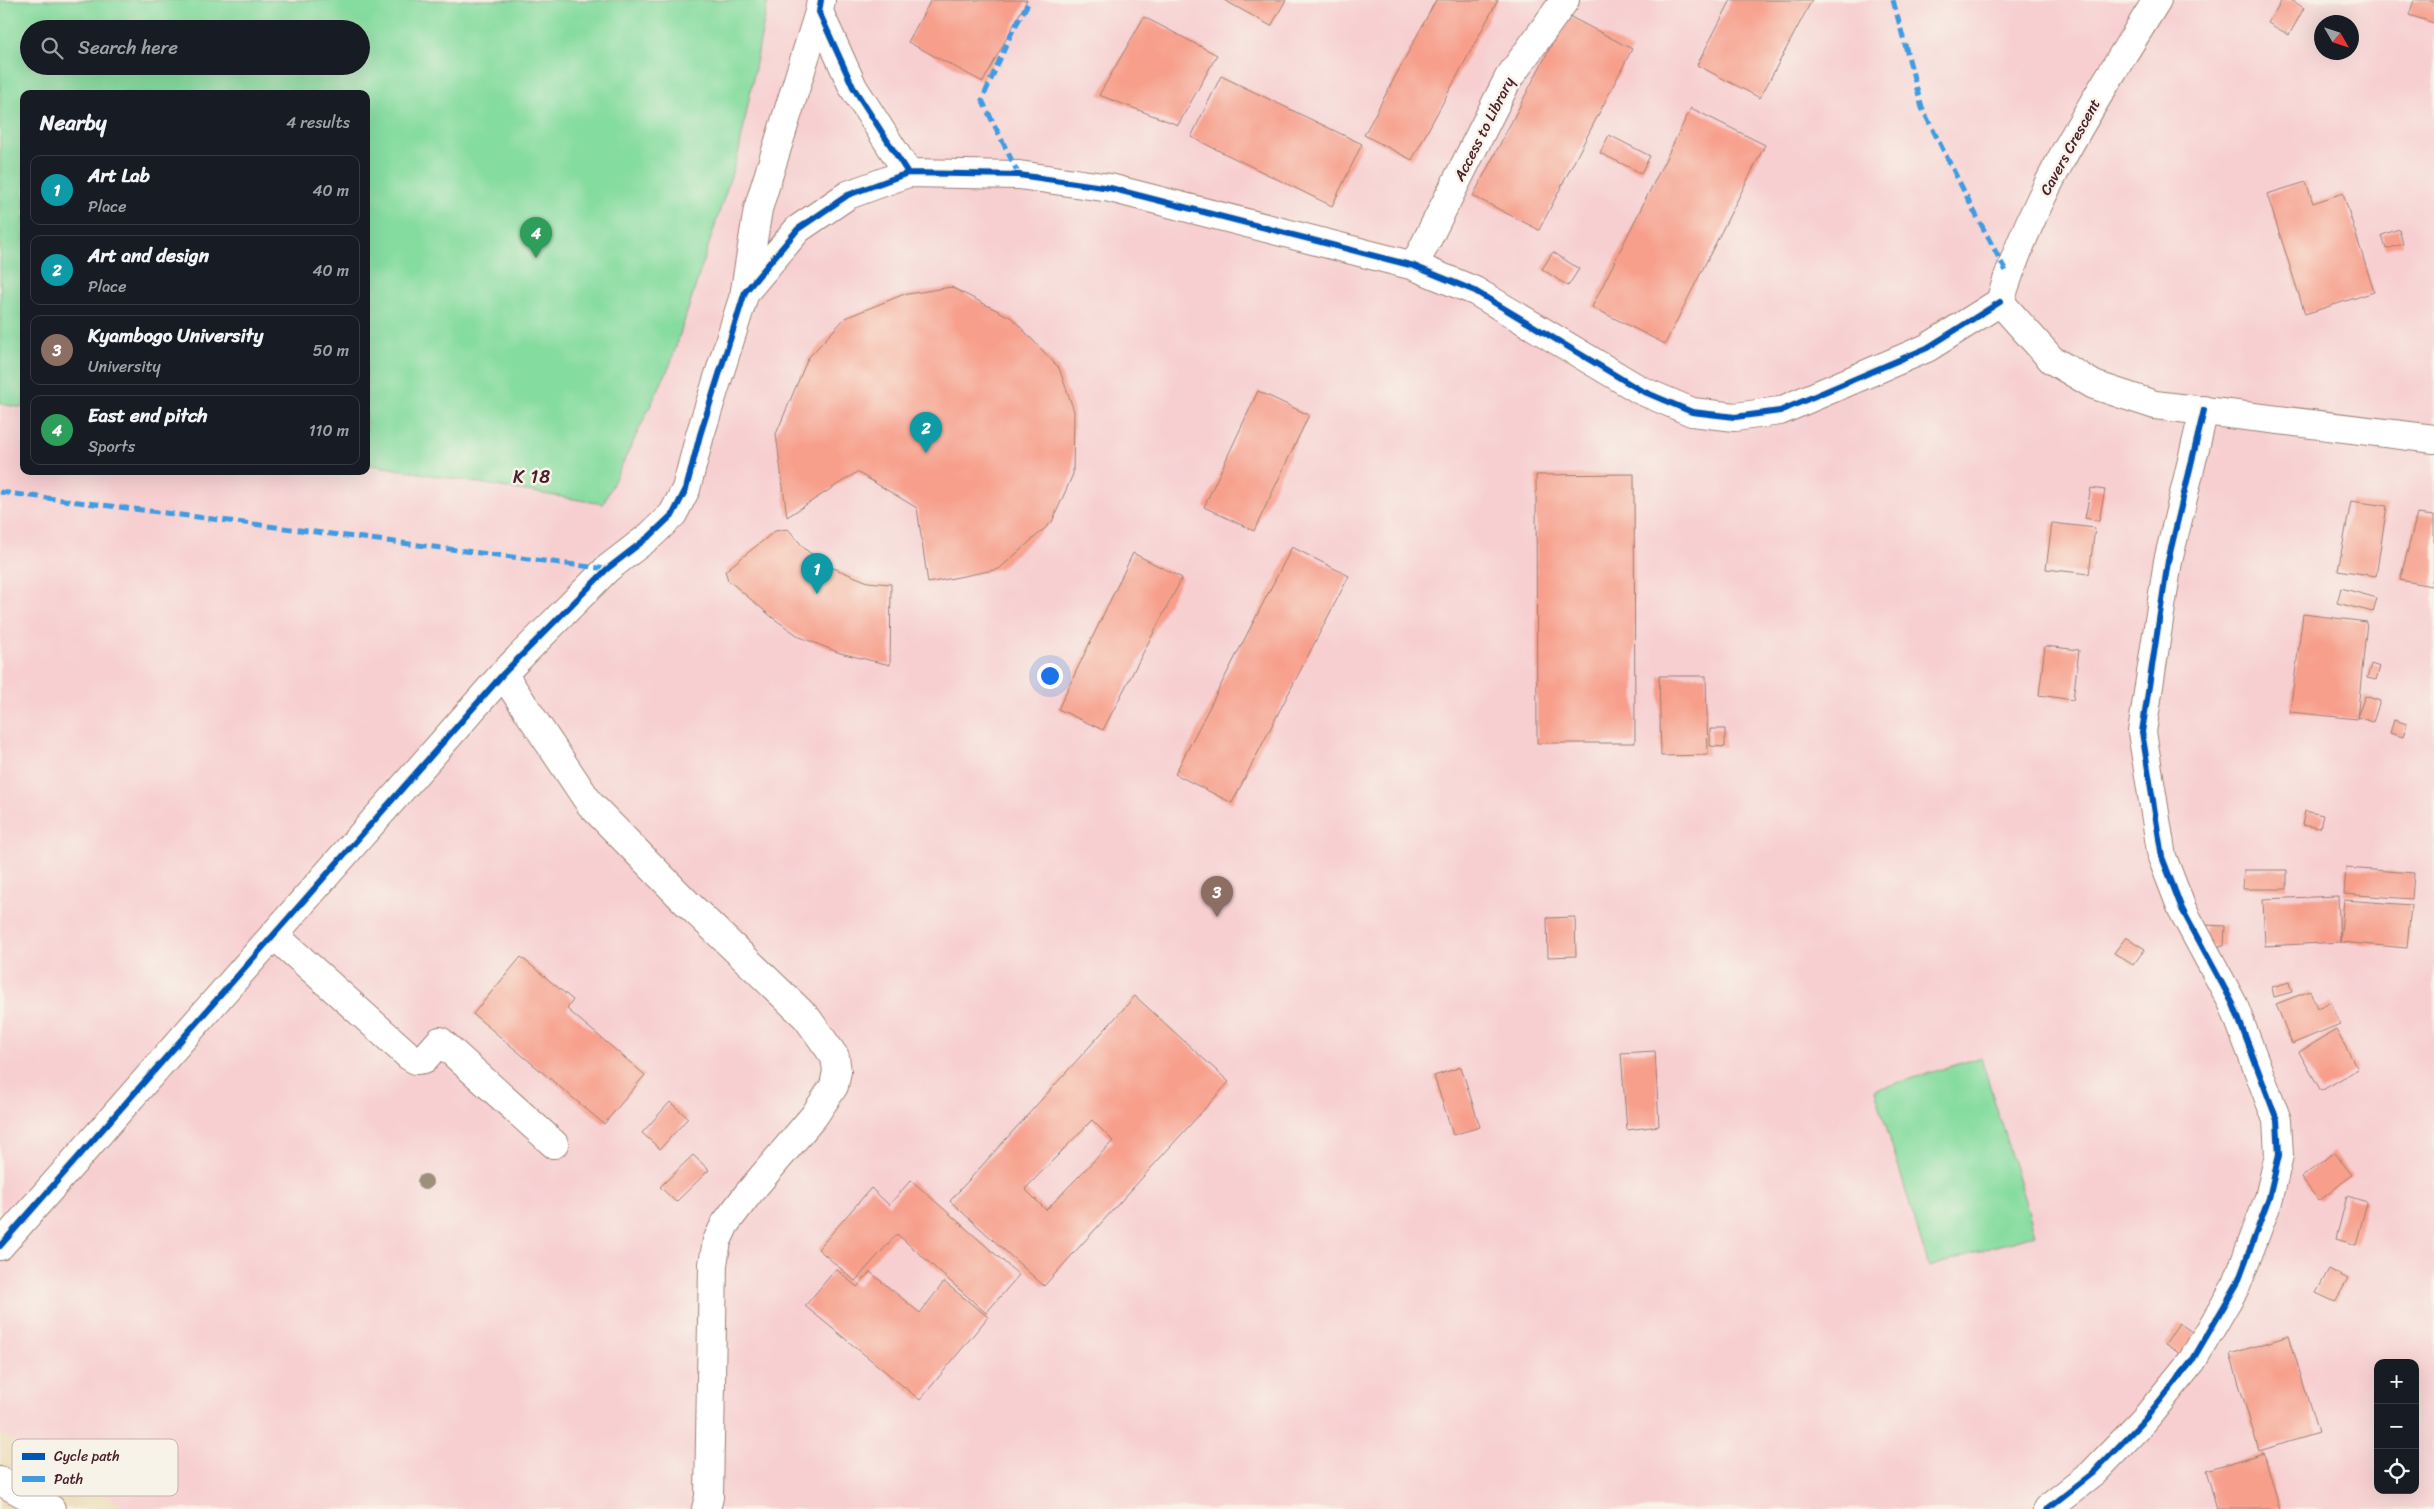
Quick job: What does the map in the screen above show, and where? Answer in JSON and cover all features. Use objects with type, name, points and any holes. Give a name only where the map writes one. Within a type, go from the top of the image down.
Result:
[{"type":"street","name":"Access to Library","points":[[1414,266],[1508,79],[1565,0]]},
{"type":"street","name":"Cavers Crescent","points":[[2000,302],[2008,275],[2045,189],[2086,115],[2157,0]]},
{"type":"street","points":[[820,6],[853,87],[908,173]]},
{"type":"street","points":[[0,1246],[503,674],[607,569],[673,514],[686,489],[700,435],[745,292],[758,209],[820,6]]},
{"type":"street","points":[[745,292],[798,229],[848,195],[908,173],[1019,175],[1110,188],[1414,266],[1475,291],[1640,390],[1692,412],[1735,417],[1780,411],[1918,352],[2000,302],[2052,360],[2094,385],[2155,405],[2434,439]]},
{"type":"street","points":[[2047,1509],[2093,1473],[2146,1419],[2192,1361],[2237,1284],[2269,1198],[2278,1155],[2277,1120],[2233,1004],[2182,909],[2162,857],[2142,732],[2168,561],[2204,410]]},
{"type":"street","points":[[503,674],[590,804],[686,902],[807,1018],[835,1057],[837,1071],[834,1086],[814,1116],[725,1224],[717,1241],[713,1264],[709,1497],[706,1509]]},
{"type":"street","points":[[274,935],[409,1056],[416,1060],[424,1059],[440,1041],[554,1144]]},
{"type":"street","points":[[0,1481],[12,1488]]},
{"type":"street","points":[[27,1496],[51,1509]]},
{"type":"shaded area","points":[[0,0],[2434,0],[2434,1509],[128,1509],[106,1496],[178,1496],[178,1439],[12,1439],[12,1441],[0,1434]]},
{"type":"green space","points":[[0,0],[768,0],[739,151],[670,365],[603,504],[370,465],[370,90],[20,90],[20,407],[0,404]]},
{"type":"green space","points":[[1981,1057],[2035,1234],[1929,1267],[1875,1090]]},
{"type":"building","points":[[931,0],[1027,0],[983,82],[908,42]]},
{"type":"building","points":[[1224,0],[1286,0],[1271,26]]},
{"type":"building","points":[[1436,0],[1498,0],[1412,160],[1364,135]]},
{"type":"building","points":[[1731,0],[1812,0],[1760,98],[1697,65]]},
{"type":"building","points":[[2282,0],[2291,0],[2304,8],[2289,35],[2268,23]]},
{"type":"building","points":[[2414,0],[2434,0],[2434,23],[2409,15]]},
{"type":"building","points":[[1567,15],[1632,49],[1539,230],[1473,196]]},
{"type":"building","points":[[1144,17],[1217,55],[1178,125],[1099,95]]},
{"type":"building","points":[[1221,76],[1362,144],[1332,206],[1191,137]]},
{"type":"building","points":[[1691,108],[1765,145],[1665,344],[1592,307]]},
{"type":"building","points":[[1609,135],[1650,156],[1641,173],[1600,153]]},
{"type":"building","points":[[2306,182],[2313,203],[2343,193],[2374,292],[2305,314],[2267,194]]},
{"type":"building","points":[[2399,229],[2403,244],[2386,249],[2382,235]]},
{"type":"building","points":[[1553,252],[1579,269],[1568,286],[1542,269]]},
{"type":"building","points":[[951,287],[1012,318],[1059,368],[1074,411],[1073,474],[1052,522],[999,569],[928,583],[917,508],[857,472],[787,517],[776,434],[808,358],[845,318],[902,295]]},
{"type":"building","points":[[1258,391],[1309,415],[1254,531],[1204,507]]},
{"type":"building","points":[[1634,474],[1635,743],[1537,743],[1536,475]]},
{"type":"building","points":[[2091,488],[2105,490],[2099,521],[2085,518]]},
{"type":"building","points":[[2351,501],[2387,506],[2376,576],[2338,570]]},
{"type":"building","points":[[2417,514],[2434,516],[2434,573],[2431,586],[2400,580]]},
{"type":"building","points":[[2052,523],[2095,528],[2089,574],[2046,569]]},
{"type":"building","points":[[788,529],[805,549],[826,565],[868,582],[891,584],[890,665],[840,653],[800,637],[773,618],[728,580],[725,571],[775,531]]},
{"type":"building","points":[[1292,547],[1349,576],[1232,803],[1175,774]]},
{"type":"building","points":[[1133,553],[1182,578],[1103,730],[1058,709]]},
{"type":"building","points":[[2341,588],[2377,598],[2373,612],[2337,603]]},
{"type":"building","points":[[2303,614],[2367,622],[2357,719],[2290,712]]},
{"type":"building","points":[[2045,646],[2079,650],[2073,700],[2039,695]]},
{"type":"building","points":[[2371,664],[2380,667],[2376,680],[2367,678]]},
{"type":"building","points":[[1659,676],[1706,676],[1708,755],[1661,756]]},
{"type":"building","points":[[2365,696],[2380,701],[2373,722],[2357,717]]},
{"type":"building","points":[[2394,720],[2407,724],[2403,737],[2390,733]]},
{"type":"building","points":[[1710,729],[1725,729],[1725,747],[1710,746]]},
{"type":"building","points":[[2305,811],[2323,815],[2320,828],[2302,825]]},
{"type":"building","points":[[2346,868],[2414,873],[2412,899],[2344,894]]},
{"type":"building","points":[[2244,870],[2287,870],[2287,889],[2243,889]]},
{"type":"building","points":[[2338,896],[2340,942],[2265,946],[2263,899]]},
{"type":"building","points":[[2344,900],[2411,905],[2407,948],[2340,942]]},
{"type":"building","points":[[1575,917],[1576,956],[1548,957],[1547,918]]},
{"type":"building","points":[[2205,925],[2225,926],[2224,946],[2204,946]]},
{"type":"building","points":[[2126,937],[2145,949],[2133,965],[2114,953]]},
{"type":"building","points":[[521,957],[573,1000],[567,1009],[645,1075],[604,1124],[473,1014]]},
{"type":"building","points":[[2289,982],[2292,992],[2274,997],[2272,987]]},
{"type":"building","points":[[2310,991],[2317,1008],[2331,1002],[2340,1024],[2292,1044],[2276,1004]]},
{"type":"building","points":[[1135,996],[1229,1082],[1044,1286],[950,1201]],"holes":[[[1092,1120],[1113,1141],[1046,1210],[1025,1189]]]},
{"type":"building","points":[[2336,1030],[2358,1069],[2321,1091],[2299,1052]]},
{"type":"building","points":[[1655,1051],[1659,1126],[1627,1130],[1621,1053]]},
{"type":"building","points":[[1461,1067],[1480,1127],[1453,1135],[1434,1076]]},
{"type":"building","points":[[670,1102],[688,1118],[660,1149],[642,1133]]},
{"type":"building","points":[[2334,1152],[2352,1175],[2319,1201],[2301,1178]]},
{"type":"building","points":[[693,1155],[709,1170],[676,1202],[660,1187]]},
{"type":"building","points":[[911,1180],[1019,1275],[986,1313],[897,1234],[855,1281],[818,1249],[871,1188],[889,1205]]},
{"type":"building","points":[[2347,1196],[2367,1202],[2356,1245],[2336,1239]]},
{"type":"building","points":[[836,1269],[857,1287],[870,1272],[920,1313],[944,1282],[988,1317],[920,1400],[805,1306]]},
{"type":"building","points":[[2329,1269],[2348,1279],[2335,1302],[2316,1293]]},
{"type":"building","points":[[2179,1323],[2195,1334],[2182,1355],[2165,1344]]},
{"type":"building","points":[[2289,1336],[2318,1433],[2259,1451],[2230,1354]]},
{"type":"building","points":[[2264,1453],[2280,1509],[2217,1509],[2206,1470]]},
{"type":"marked path","points":[[1019,175],[982,100],[1011,34],[1030,0]]},
{"type":"marked path","points":[[1893,0],[1922,108],[2008,275]]},
{"type":"marked path","points":[[0,492],[607,569]]},
{"type":"cycle path","points":[[821,0],[819,12],[853,87],[908,173],[1019,175],[1110,188],[1414,266],[1475,291],[1640,390],[1692,412],[1735,417],[1780,411],[1927,348],[2000,302]]},
{"type":"cycle path","points":[[0,1246],[503,674],[607,569],[651,535],[673,514],[686,489],[700,435],[745,292],[798,229],[848,195],[908,173]]},
{"type":"cycle path","points":[[2047,1509],[2093,1473],[2145,1419],[2192,1361],[2237,1284],[2269,1198],[2279,1155],[2277,1120],[2233,1004],[2182,909],[2162,857],[2142,732],[2168,561],[2204,410]]},
{"type":"place","name":"East end pitch","points":[[536,258]]},
{"type":"place","name":"Art and design","points":[[926,453]]},
{"type":"place","name":"Art Lab","points":[[817,594]]},
{"type":"place","name":"Kyambogo University","points":[[1217,917]]},
{"type":"district","name":"K 18","points":[[532,477]]}]
